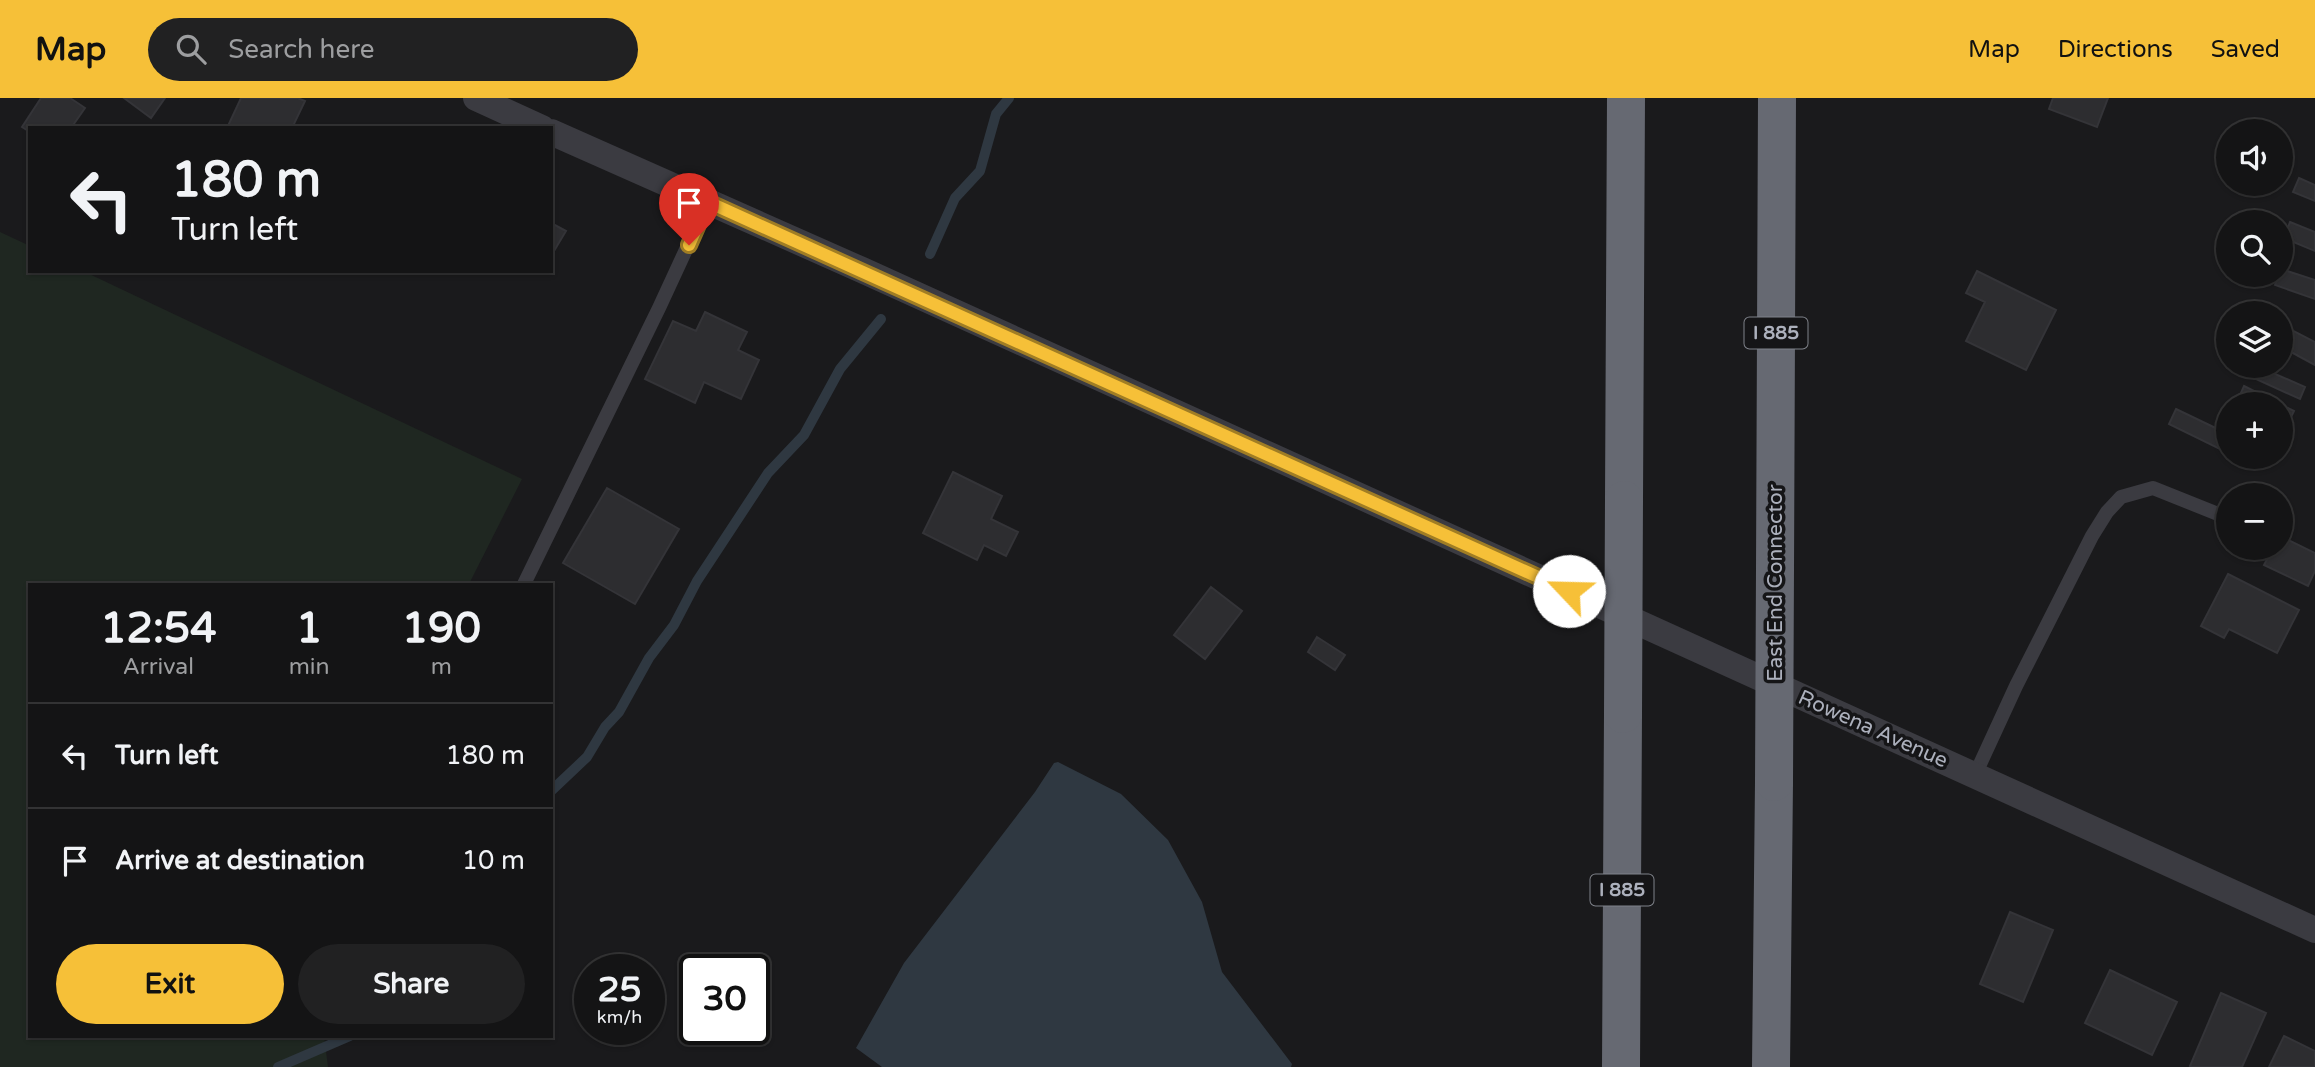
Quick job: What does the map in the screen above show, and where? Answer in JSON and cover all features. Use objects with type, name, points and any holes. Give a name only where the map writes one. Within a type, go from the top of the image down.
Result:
[{"type":"highway","name":"I 885","points":[[1621,1067],[1626,98]]},
{"type":"highway","name":"East End Connector","points":[[1771,1067],[1777,98]]},
{"type":"highway","points":[[1773,955],[1788,1067]]},
{"type":"street","points":[[477,98],[538,126]]},
{"type":"street","name":"Rowena Avenue","points":[[553,133],[2315,930]]},
{"type":"lane","points":[[524,583],[708,202]]},
{"type":"lane","points":[[1975,775],[2016,686],[2106,512],[2121,497],[2153,488],[2216,513]]},
{"type":"shaded area","points":[[0,232],[28,245],[28,273],[87,273],[522,479],[470,583],[28,583],[28,1038],[324,1038],[328,1067],[0,1067]]},
{"type":"shaded area","points":[[1058,762],[1121,794],[1168,840],[1202,902],[1222,972],[1292,1064],[1291,1067],[882,1067],[856,1048],[904,963],[1035,792],[1054,763]]},
{"type":"building","points":[[41,98],[70,98],[85,108],[72,126],[28,126],[28,131],[22,127]]},
{"type":"building","points":[[124,98],[165,98],[151,118]]},
{"type":"building","points":[[241,98],[298,98],[305,101],[293,126],[228,126]]},
{"type":"building","points":[[2053,98],[2108,98],[2097,127],[2049,109]]},
{"type":"building","points":[[2299,178],[2315,185],[2315,201],[2293,192]]},
{"type":"building","points":[[2293,223],[2315,232],[2315,251],[2293,242]]},
{"type":"building","points":[[553,224],[566,231],[553,253]]},
{"type":"building","points":[[1977,271],[2056,310],[2026,370],[1966,341],[1985,302],[1966,293]]},
{"type":"building","points":[[2293,273],[2315,280],[2315,299],[2281,287],[2293,287]]},
{"type":"building","points":[[705,312],[747,332],[738,350],[759,360],[741,399],[704,382],[695,403],[645,379],[673,321],[696,331]]},
{"type":"building","points":[[2293,331],[2315,342],[2315,365],[2293,353]]},
{"type":"building","points":[[2254,378],[2284,378],[2305,387],[2300,399],[2293,396],[2293,392],[2285,392]]},
{"type":"building","points":[[2244,386],[2256,392],[2241,392]]},
{"type":"building","points":[[2176,409],[2216,428],[2216,447],[2169,424]]},
{"type":"building","points":[[953,472],[1002,496],[991,519],[1018,532],[1006,556],[984,545],[977,560],[923,533]]},
{"type":"building","points":[[607,488],[679,529],[635,604],[563,563]]},
{"type":"building","points":[[2293,542],[2315,553],[2315,571],[2308,586],[2264,565],[2267,560],[2293,560]]},
{"type":"building","points":[[2228,574],[2299,610],[2277,653],[2229,629],[2224,638],[2201,626]]},
{"type":"building","points":[[1211,587],[1242,611],[1205,659],[1174,635]]},
{"type":"building","points":[[1317,637],[1345,655],[1335,670],[1308,652]]},
{"type":"building","points":[[2010,912],[2053,930],[2023,1002],[1980,984]]},
{"type":"building","points":[[2110,970],[2177,1002],[2152,1055],[2085,1023]]},
{"type":"building","points":[[2221,993],[2266,1013],[2242,1067],[2192,1067],[2190,1066]]},
{"type":"building","points":[[2284,1036],[2315,1051],[2315,1067],[2269,1067]]},
{"type":"waterway","points":[[930,254],[955,198],[980,171],[996,114],[1009,98]]},
{"type":"waterway","points":[[553,789],[587,757],[605,727],[619,712],[649,658],[674,625],[697,581],[768,473],[804,435],[840,369],[881,319]]},
{"type":"waterway","points":[[278,1067],[345,1038]]},
{"type":"route","points":[[689,245],[708,202],[1569,591]]}]
